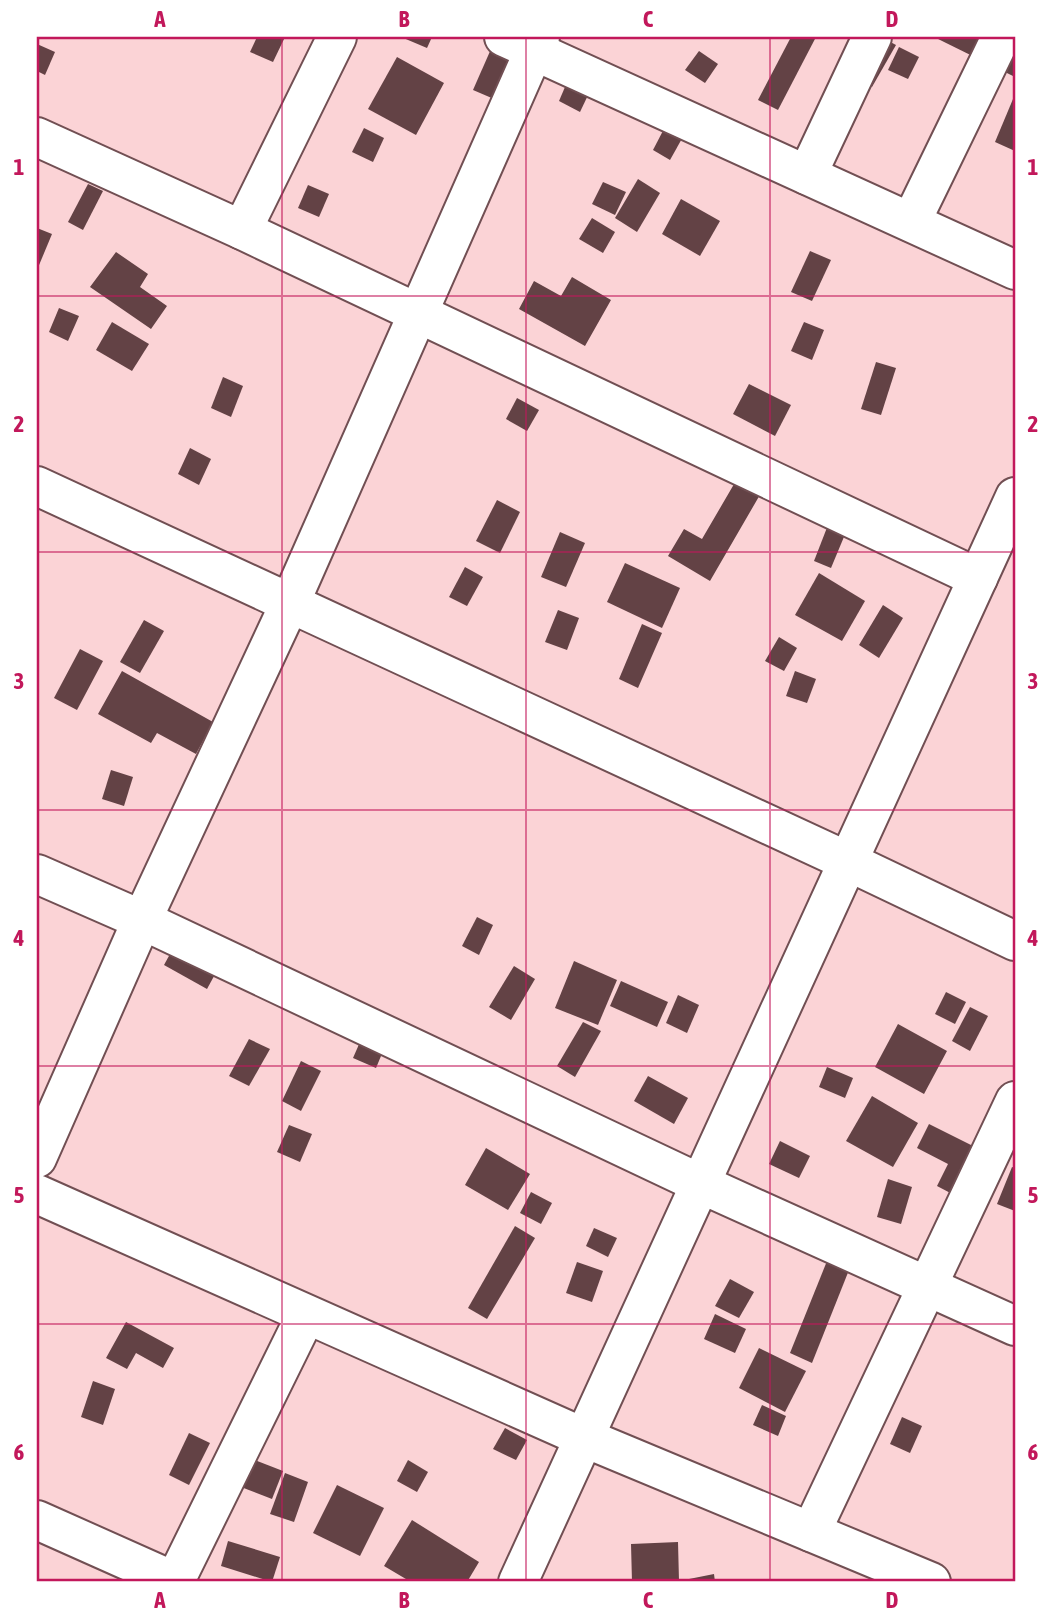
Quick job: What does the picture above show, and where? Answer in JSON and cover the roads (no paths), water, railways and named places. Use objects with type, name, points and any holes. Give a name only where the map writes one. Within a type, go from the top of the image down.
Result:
[{"type":"street","points":[[242,230],[337,37]]},
{"type":"street","points":[[807,175],[872,37]]},
{"type":"street","points":[[911,222],[1002,37]]},
{"type":"street","points":[[37,1158],[142,920],[290,603],[416,313],[526,41],[807,175],[1015,270]]},
{"type":"street","points":[[37,137],[242,230],[978,578]]},
{"type":"street","points":[[37,486],[847,861],[1015,942]]},
{"type":"street","points":[[518,1582],[1015,497]]},
{"type":"street","points":[[37,874],[142,920],[701,1184],[1015,1326]]},
{"type":"street","points":[[811,1532],[1015,1101]]},
{"type":"street","points":[[37,1194],[585,1438],[931,1582]]},
{"type":"street","points":[[37,1520],[175,1582],[306,1315]]}]
